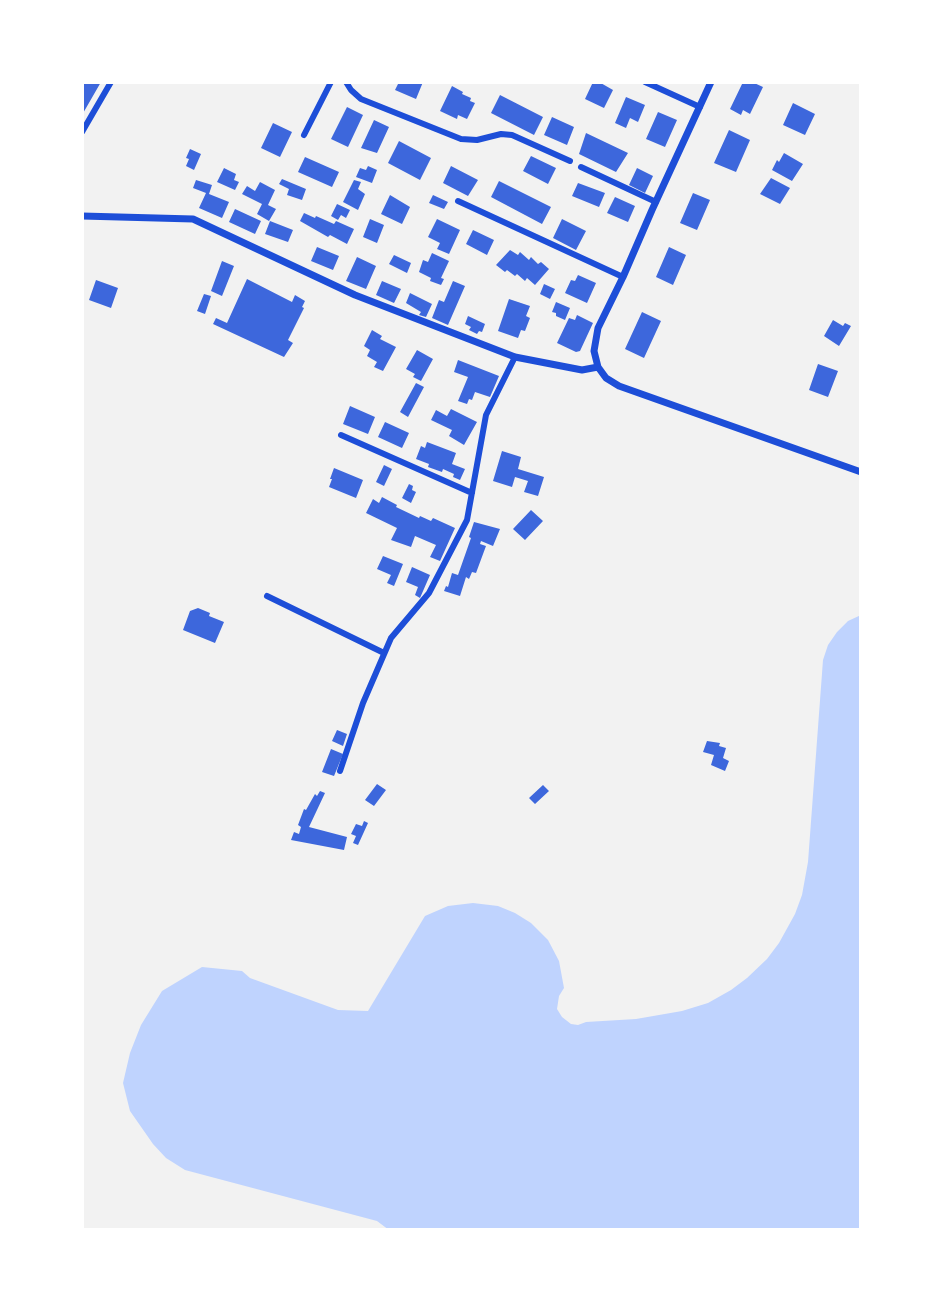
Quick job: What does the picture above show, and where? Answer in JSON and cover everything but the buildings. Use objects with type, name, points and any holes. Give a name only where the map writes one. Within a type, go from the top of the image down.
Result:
[{"type":"street","points":[[82,132],[111,82]]},
{"type":"street","points":[[304,135],[331,82]]},
{"type":"street","points":[[346,82],[361,99],[461,139],[477,140],[512,135],[570,161]]},
{"type":"street","points":[[645,82],[700,107]]},
{"type":"street","points":[[711,82],[598,327],[594,351],[598,367],[606,379],[619,386],[861,472]]},
{"type":"street","points":[[581,167],[656,202]]},
{"type":"street","points":[[458,201],[623,277]]},
{"type":"street","points":[[82,216],[193,219],[355,295],[515,357],[582,370],[598,367]]},
{"type":"street","points":[[340,771],[363,704],[391,638],[429,593],[467,520],[486,415],[515,357]]},
{"type":"street","points":[[341,435],[472,493]]},
{"type":"street","points":[[267,596],[384,653]]},
{"type":"water","points":[[861,615],[861,1230],[389,1230],[377,1221],[185,1170],[166,1158],[153,1144],[130,1111],[123,1083],[130,1053],[141,1025],[162,991],[202,967],[242,971],[250,978],[338,1010],[368,1011],[425,916],[448,906],[473,903],[498,906],[515,913],[531,923],[548,940],[559,961],[564,988],[559,996],[557,1009],[571,1024],[636,1019],[682,1011],[708,1003],[731,990],[767,959],[779,943],[802,895],[808,862],[823,660],[828,645],[837,632],[848,621]]}]
